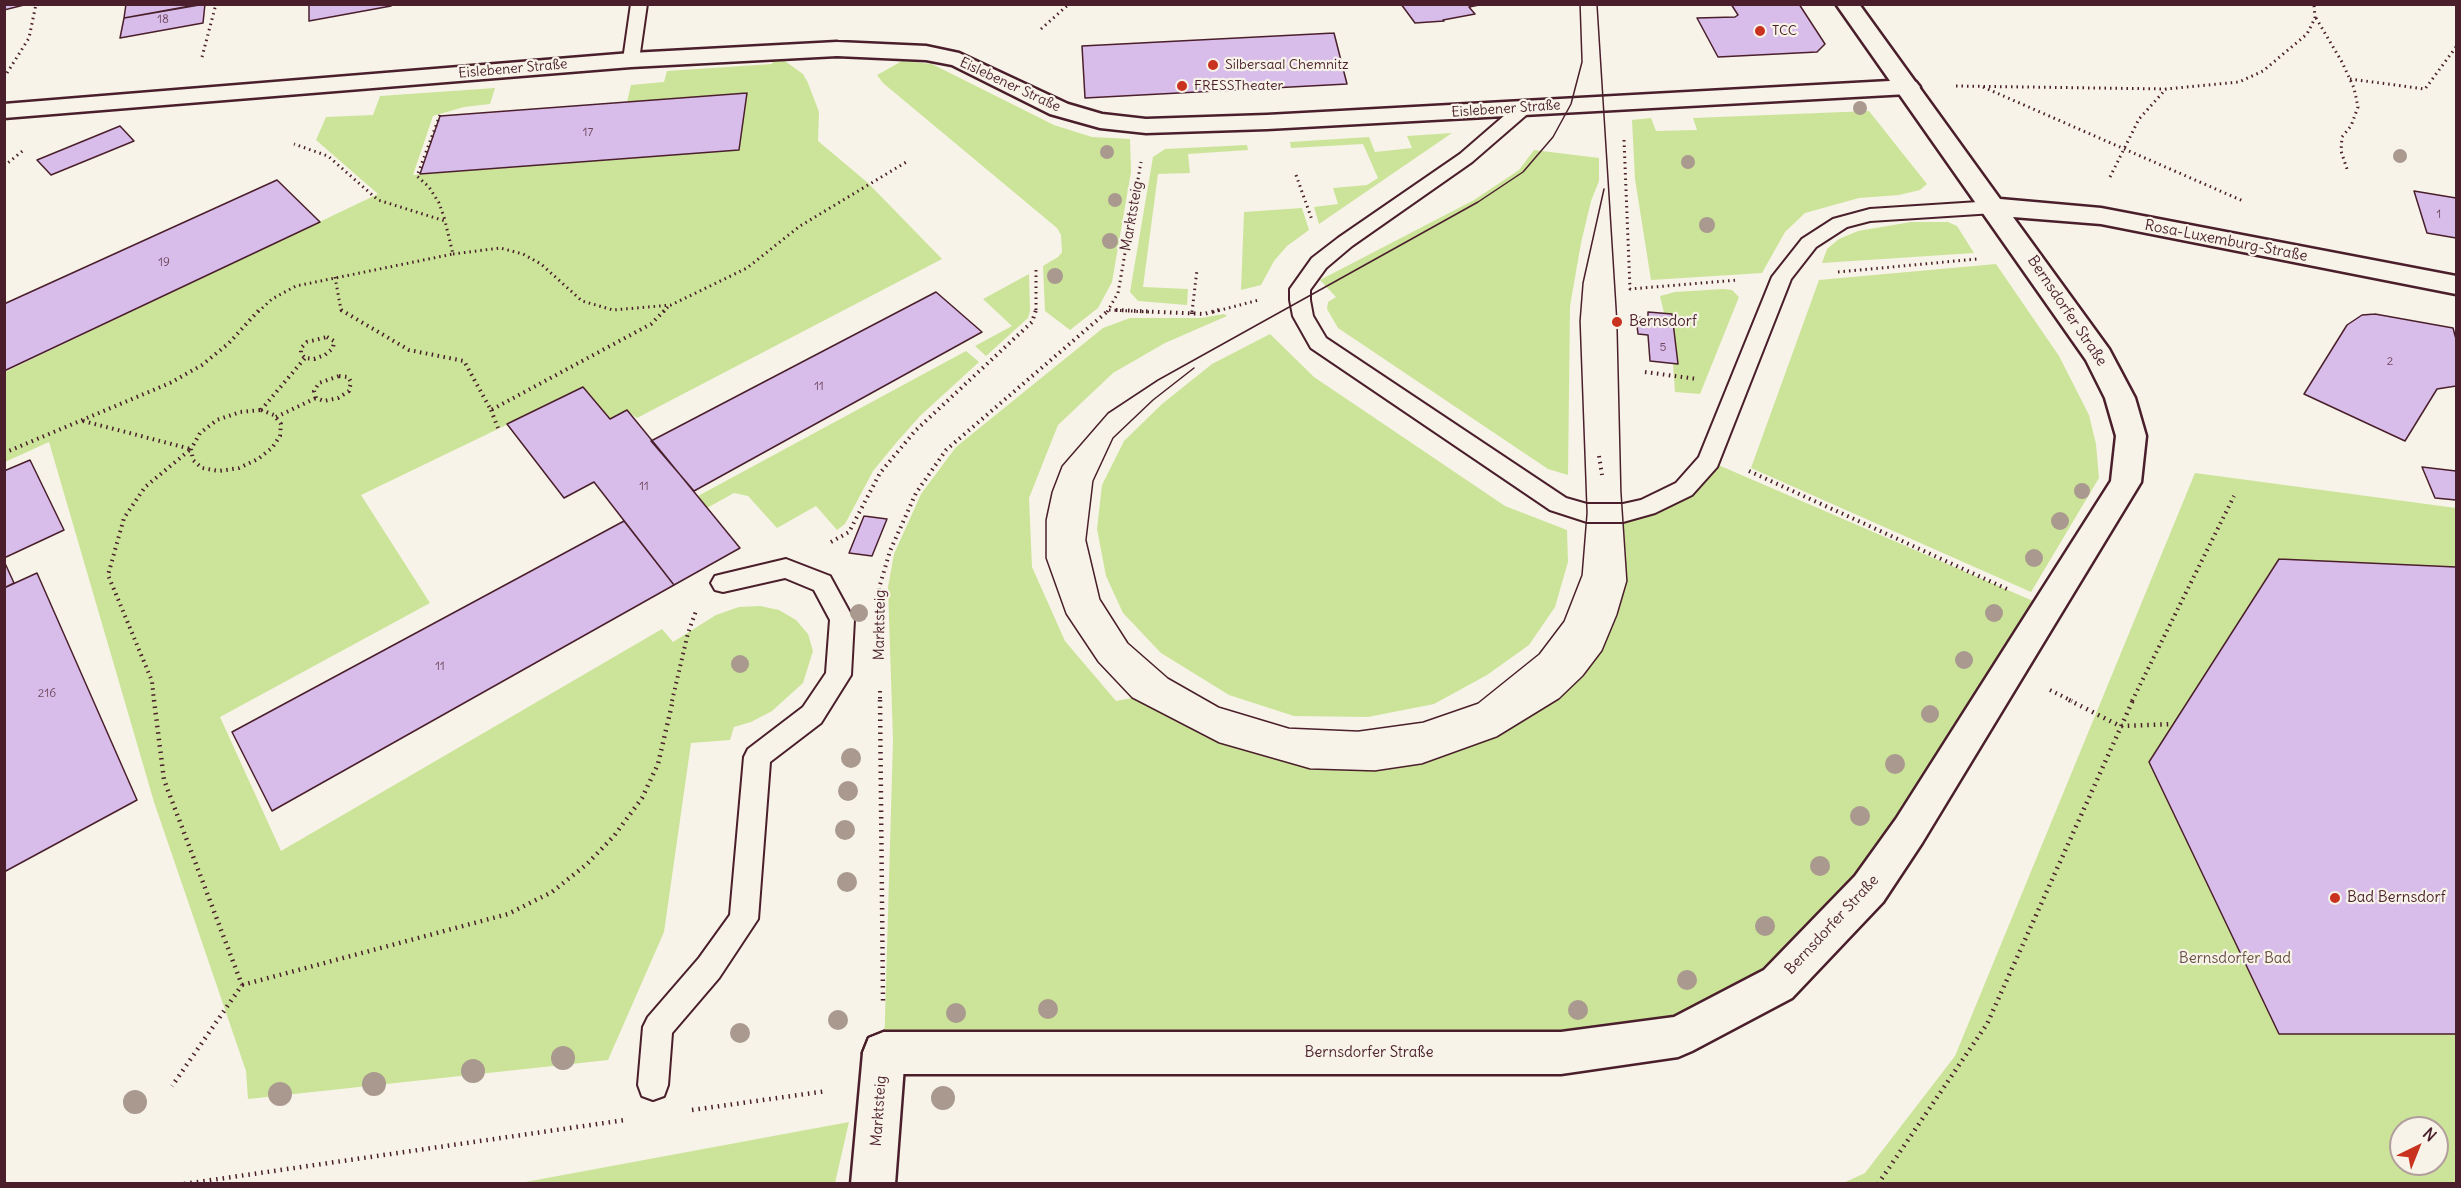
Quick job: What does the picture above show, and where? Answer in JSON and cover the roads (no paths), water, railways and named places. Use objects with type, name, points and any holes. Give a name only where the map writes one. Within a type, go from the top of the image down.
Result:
[{"type":"street","name":"Bernsdorfer Straße","points":[[883,1068],[1561,1053],[1678,1037],[1778,984],[1869,889],[1909,831],[2126,482],[2131,436],[2120,398],[2099,356],[1847,4]]},
{"type":"street","name":"Eislebener Straße","points":[[4,111],[631,60],[837,49],[926,52],[959,60],[1059,109],[1100,121],[1146,126],[1267,122],[1526,106],[1908,87]]},
{"type":"street","name":"Rosa-Luxemburg-Straße","points":[[1994,207],[2101,216],[2457,285]]},
{"type":"street","name":"Marktsteig","points":[[873,1184],[883,1068]]},
{"type":"lane","points":[[631,60],[639,4]]},
{"type":"lane","points":[[1526,106],[1466,158],[1345,242],[1319,263],[1300,289],[1303,316],[1318,343],[1400,400],[1558,504],[1587,513],[1623,513],[1647,507],[1684,489],[1712,455],[1782,278],[1809,243],[1840,223],[1870,215],[1994,207]]},
{"type":"lane","points":[[653,1085],[658,1027],[709,968],[744,919],[757,757],[812,715],[838,675],[842,620],[822,583],[786,568],[723,583]]},
{"type":"tram line","points":[[1580,4],[1582,62],[1571,104],[1553,137],[1523,172],[1478,202],[1158,380],[1108,413],[1062,466],[1052,492],[1046,520],[1046,558],[1066,614],[1098,662],[1132,698],[1219,743],[1310,769],[1375,771],[1422,764],[1497,737],[1559,699],[1583,676],[1602,651],[1617,615],[1627,581],[1621,492],[1617,322],[1597,4]]},
{"type":"tram line","points":[[1194,368],[1153,400],[1113,438],[1093,481],[1086,540],[1100,599],[1128,643],[1168,678],[1219,707],[1289,728],[1358,731],[1423,722],[1478,703],[1539,654],[1564,621],[1582,575],[1587,513],[1580,321],[1583,283],[1604,189]]},
{"type":"place","name":"TCC","points":[[1760,31]]},
{"type":"place","name":"Silbersaal Chemnitz","points":[[1213,65]]},
{"type":"place","name":"FRESSTheater","points":[[1182,86]]},
{"type":"place","name":"Bernsdorf","points":[[1617,322]]},
{"type":"place","name":"Bad Bernsdorf","points":[[2335,898]]},
{"type":"park label","name":"Bernsdorfer Bad","points":[[2235,959]]}]
